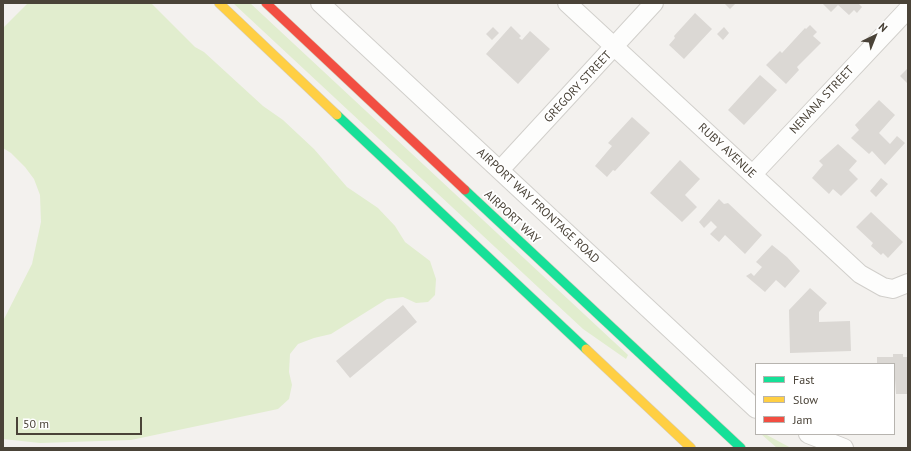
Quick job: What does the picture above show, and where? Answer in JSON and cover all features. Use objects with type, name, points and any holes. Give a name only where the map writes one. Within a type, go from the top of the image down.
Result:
[{"type":"main road","points":[[219,3],[691,448]]},
{"type":"main road","name":"AIRPORT WAY","points":[[266,3],[741,448]]},
{"type":"street","name":"AIRPORT WAY FRONTAGE ROAD","points":[[320,3],[755,408]]},
{"type":"street","name":"RUBY AVENUE","points":[[567,3],[860,274],[872,283],[900,286]]},
{"type":"street","name":"GREGORY STREET","points":[[500,170],[654,3]]},
{"type":"street","name":"NENANA STREET","points":[[753,174],[908,9]]},
{"type":"street","points":[[811,435],[844,448]]},
{"type":"green space","points":[[28,3],[151,3],[195,47],[204,52],[263,106],[283,120],[314,149],[347,187],[378,208],[395,226],[405,242],[430,261],[436,279],[435,295],[428,302],[416,303],[403,297],[387,299],[331,334],[298,344],[290,354],[289,372],[292,385],[289,399],[278,409],[131,440],[40,443],[3,439],[3,321],[32,264],[41,222],[40,195],[34,179],[25,167],[11,153],[3,148],[3,28]]},
{"type":"green space","points":[[233,3],[250,3],[628,355],[626,359],[583,329]]},
{"type":"green space","points":[[762,435],[767,435],[791,448],[777,448]]},
{"type":"building","points":[[724,3],[736,3],[730,9]]},
{"type":"building","points":[[822,3],[858,3],[862,7],[857,13],[854,10],[849,15],[838,5],[831,12]]},
{"type":"building","points":[[695,13],[712,29],[684,59],[669,45],[675,38],[674,36]]},
{"type":"building","points":[[810,25],[817,32],[813,36],[821,43],[797,67],[799,70],[786,84],[766,65],[780,51],[782,53],[805,28],[806,29]]},
{"type":"building","points":[[511,26],[521,36],[519,38],[522,40],[530,31],[550,49],[518,84],[486,54]]},
{"type":"building","points":[[493,27],[499,33],[492,40],[486,34]]},
{"type":"building","points":[[724,27],[729,33],[723,40],[717,34]]},
{"type":"building","points":[[908,68],[908,84],[900,76]]},
{"type":"building","points":[[760,75],[777,90],[744,125],[728,110]]},
{"type":"building","points":[[879,100],[895,115],[879,133],[890,144],[897,136],[905,143],[885,165],[872,151],[869,154],[851,138],[859,130],[855,125]]},
{"type":"building","points":[[632,117],[650,133],[615,171],[613,170],[607,177],[595,166],[612,146],[608,143]]},
{"type":"building","points":[[838,144],[857,161],[849,170],[858,179],[841,196],[833,189],[829,194],[812,178],[823,165],[819,161]]},
{"type":"building","points":[[680,160],[700,179],[685,195],[697,207],[682,222],[650,193]]},
{"type":"building","points":[[881,178],[888,184],[876,197],[870,191]]},
{"type":"building","points":[[719,199],[724,204],[728,203],[762,235],[745,254],[725,235],[719,242],[710,234],[717,227],[711,221],[704,228],[699,222]]},
{"type":"building","points":[[871,212],[903,242],[888,258],[883,253],[881,255],[871,246],[873,243],[856,227]]},
{"type":"building","points":[[772,245],[787,257],[800,271],[785,288],[776,280],[765,292],[746,276],[751,273],[754,276],[762,267],[756,262]]},
{"type":"building","points":[[810,288],[827,303],[819,312],[819,322],[850,321],[851,351],[790,353],[789,310]]},
{"type":"building","points":[[403,305],[417,322],[350,378],[336,361]]},
{"type":"building","points":[[893,354],[903,354],[903,357],[908,357],[908,394],[896,394],[895,363],[877,363],[877,357],[893,357]]},
{"type":"traffic: fast","points":[[337,115],[586,349]]},
{"type":"traffic: fast","points":[[465,190],[741,448]]},
{"type":"traffic: slow","points":[[219,3],[337,115]]},
{"type":"traffic: slow","points":[[586,349],[691,448]]},
{"type":"traffic: jam","points":[[266,3],[465,190]]}]
